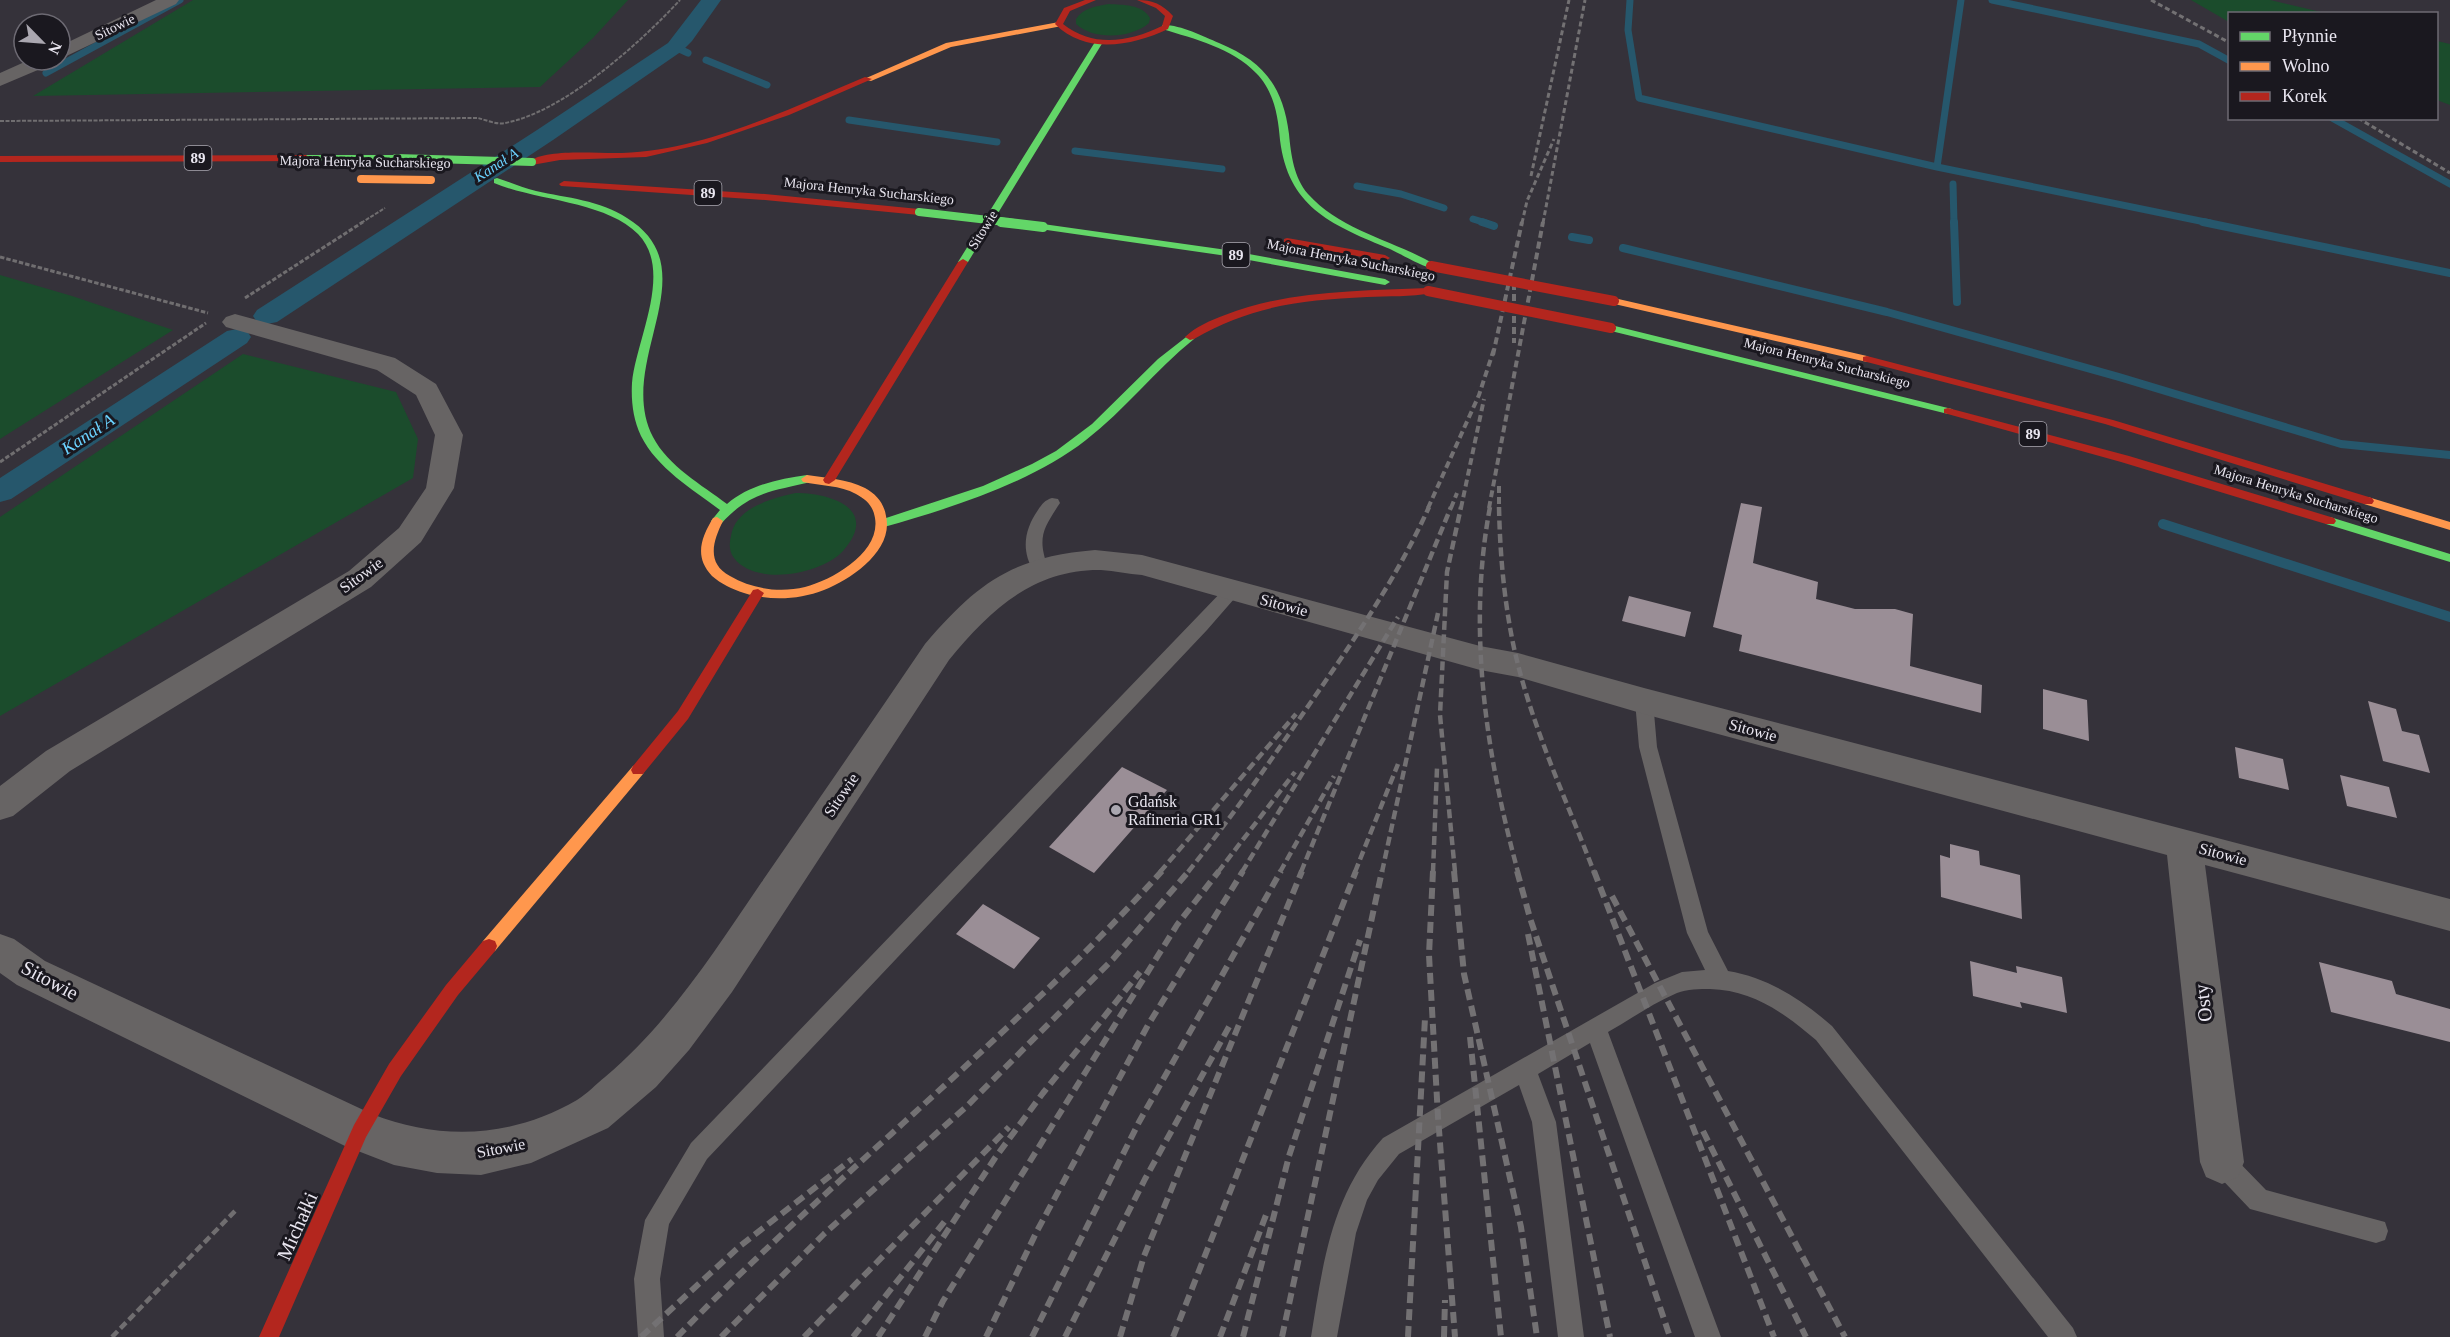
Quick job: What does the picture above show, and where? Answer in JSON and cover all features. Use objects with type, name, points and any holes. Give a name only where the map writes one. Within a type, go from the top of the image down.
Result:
[{"type":"main road","points":[[1059,24],[1062,14],[1067,9],[1092,0]]},
{"type":"main road","points":[[1141,0],[1165,11],[1169,16],[1165,27]]},
{"type":"main road","points":[[1059,24],[1076,37],[1099,42],[1138,39],[1165,27],[1226,48],[1258,66],[1272,83],[1281,106],[1288,164],[1294,181],[1304,195],[1322,212],[1348,228],[1373,240],[1415,254],[1431,266]]},
{"type":"main road","points":[[532,162],[550,157],[618,157],[696,145],[737,133],[940,48],[984,37],[1059,24]]},
{"type":"main road","name":"Sitowie","points":[[828,480],[1099,42]]},
{"type":"main road","name":"Majora Henryka Sucharskiego","points":[[0,159],[396,158],[532,162],[633,169]]},
{"type":"main road","name":"Majora Henryka Sucharskiego","points":[[355,178],[440,180]]},
{"type":"main road","name":"Majora Henryka Sucharskiego","points":[[727,510],[659,453],[647,436],[637,413],[636,386],[658,286],[659,261],[651,242],[615,214],[597,206],[513,190],[491,181],[741,196],[919,212],[1227,253],[1428,291],[1611,328],[1796,371],[2127,460],[2450,558]]},
{"type":"main road","points":[[989,199],[1012,202]]},
{"type":"main road","name":"Majora Henryka Sucharskiego","points":[[1277,240],[1431,266],[1614,301],[1890,364],[2109,422],[2450,526]]},
{"type":"main road","points":[[884,523],[1010,479],[1062,452],[1105,417],[1168,352],[1186,338],[1214,324],[1240,314],[1297,301],[1428,291]]},
{"type":"main road","points":[[828,480],[861,490],[873,499],[880,510],[884,523],[880,542],[867,560],[845,576],[818,588],[788,594],[758,593],[738,588],[722,579],[711,567],[706,553],[707,538],[714,524],[727,510],[763,488],[785,482],[828,480]]},
{"type":"main road","points":[[360,1131],[395,1070],[452,990],[615,799],[683,715],[758,593]]},
{"type":"main road","name":"Michałki","points":[[269,1337],[360,1131]]},
{"type":"street","name":"Sitowie","points":[[72,47],[170,0]]},
{"type":"street","points":[[0,80],[18,72]]},
{"type":"street","name":"Sitowie","points":[[0,806],[58,761],[360,579],[410,535],[440,488],[449,435],[427,390],[386,364],[226,319]]},
{"type":"street","name":"Sitowie","points":[[0,951],[31,973],[360,1131],[394,1144],[436,1152],[481,1154],[531,1142],[593,1114],[640,1073],[674,1037],[718,979],[937,652],[966,616],[998,588],[1040,568],[1096,560],[1142,566],[2450,915]]},
{"type":"street","name":"Osty","points":[[2184,844],[2222,1162]]},
{"type":"lane","points":[[1040,568],[1034,553],[1034,527],[1052,503]]},
{"type":"lane","points":[[651,1337],[647,1280],[657,1220],[699,1151],[1193,635],[1232,591]]},
{"type":"lane","points":[[1644,701],[1648,747],[1698,933],[1721,979]]},
{"type":"lane","points":[[1324,1337],[1336,1261],[1350,1211],[1368,1174],[1391,1146],[1644,999],[1680,982],[1721,979],[1760,987],[1794,1007],[1824,1033],[2064,1337]]},
{"type":"lane","points":[[1595,1027],[1708,1337]]},
{"type":"lane","points":[[1524,1068],[1544,1122],[1571,1337]]},
{"type":"lane","points":[[2222,1162],[2259,1200],[2376,1231]]},
{"type":"path","points":[[0,121],[478,118],[503,124],[546,108],[567,97],[650,33],[680,0]]},
{"type":"path","points":[[499,130],[503,124]]},
{"type":"path","points":[[0,462],[226,319],[387,207]]},
{"type":"path","points":[[0,257],[226,319]]},
{"type":"path","points":[[111,1337],[237,1209]]},
{"type":"green space","points":[[193,0],[628,0],[593,38],[540,87],[33,96]]},
{"type":"green space","points":[[2191,0],[2270,0],[2321,12],[2228,12],[2228,21]]},
{"type":"green space","points":[[1109,4],[1132,6],[1142,10],[1150,18],[1149,23],[1132,32],[1112,36],[1092,33],[1076,24],[1076,19],[1086,10]]},
{"type":"green space","points":[[2438,41],[2450,44],[2450,105],[2438,100]]},
{"type":"green space","points":[[0,275],[72,296],[173,330],[0,439]]},
{"type":"green space","points":[[243,354],[396,392],[418,439],[413,478],[0,716],[0,517]]},
{"type":"green space","points":[[796,493],[836,500],[854,514],[856,524],[853,536],[843,551],[820,566],[789,574],[773,575],[744,567],[734,558],[730,547],[734,526],[739,518],[766,501]]},
{"type":"building","points":[[1741,503],[1762,507],[1753,563],[1818,582],[1816,599],[1855,609],[1895,609],[1913,614],[1910,666],[1982,685],[1981,713],[1739,651],[1742,635],[1713,627]]},
{"type":"building","points":[[1629,596],[1691,612],[1685,637],[1622,621]]},
{"type":"building","points":[[2043,689],[2087,700],[2089,741],[2043,729]]},
{"type":"building","points":[[2368,701],[2396,709],[2402,731],[2419,735],[2430,773],[2383,761]]},
{"type":"building","points":[[2235,747],[2283,759],[2289,790],[2239,778]]},
{"type":"building","name":"Gdańsk Rafineria GR1","points":[[1122,767],[1167,790],[1094,873],[1049,847]]},
{"type":"building","points":[[2340,775],[2389,787],[2397,818],[2347,806]]},
{"type":"building","points":[[1950,844],[1979,851],[1980,865],[2020,875],[2022,919],[1941,897],[1940,855],[1950,858]]},
{"type":"building","points":[[983,904],[1040,938],[1014,969],[956,934]]},
{"type":"building","points":[[1970,961],[2017,973],[2016,966],[2062,977],[2067,1013],[2020,1002],[2022,1008],[1973,996]]},
{"type":"building","points":[[2319,962],[2392,981],[2396,994],[2450,1009],[2450,1042],[2331,1012]]},
{"type":"waterway","points":[[46,73],[180,0]]},
{"type":"waterway","name":"Kanał A","points":[[267,316],[545,135],[675,47],[685,37],[711,0]]},
{"type":"waterway","points":[[1630,0],[1628,30],[1639,98],[1937,167]]},
{"type":"waterway","points":[[1937,167],[1961,0]]},
{"type":"waterway","points":[[1992,0],[2199,44],[2228,60]]},
{"type":"waterway","points":[[675,47],[688,53]]},
{"type":"waterway","points":[[706,60],[767,85]]},
{"type":"waterway","points":[[849,120],[997,142]]},
{"type":"waterway","points":[[2336,120],[2450,184]]},
{"type":"waterway","points":[[1075,151],[1222,169]]},
{"type":"waterway","points":[[1937,167],[2210,223]]},
{"type":"waterway","points":[[1953,184],[1954,223]]},
{"type":"waterway","points":[[1357,186],[1401,194],[1444,208]]},
{"type":"waterway","points":[[1473,219],[1486,223]]},
{"type":"waterway","points":[[1482,222],[1494,226]]},
{"type":"waterway","points":[[1954,222],[1957,302]]},
{"type":"waterway","points":[[2203,222],[2450,273]]},
{"type":"waterway","points":[[1572,237],[1589,240]]},
{"type":"waterway","points":[[1623,248],[1887,312],[2119,377],[2341,444],[2450,455]]},
{"type":"waterway","name":"Kanał A","points":[[0,492],[237,337]]},
{"type":"waterway","points":[[2163,524],[2450,617]]},
{"type":"railway","points":[[1531,176],[1569,0]]},
{"type":"railway","points":[[1543,223],[1585,0]]},
{"type":"railway","points":[[2151,0],[2228,42]]},
{"type":"railway","points":[[2361,120],[2450,173]]},
{"type":"railway","points":[[1522,223],[1527,201],[1554,139]]},
{"type":"railway","points":[[1495,346],[1522,222]]},
{"type":"railway","points":[[1489,508],[1543,222]]},
{"type":"railway","points":[[1514,283],[1514,343]]},
{"type":"railway","points":[[1428,508],[1479,395],[1495,346]]},
{"type":"railway","points":[[1493,355],[1495,346]]},
{"type":"railway","points":[[1461,508],[1484,399]]},
{"type":"railway","points":[[1499,486],[1499,507]]},
{"type":"railway","points":[[1451,508],[1457,493]]},
{"type":"railway","points":[[1188,872],[1251,788],[1359,631],[1404,558],[1429,507]]},
{"type":"railway","points":[[1301,872],[1451,507]]},
{"type":"railway","points":[[1455,872],[1440,715],[1447,572],[1461,507]]},
{"type":"railway","points":[[1490,507],[1483,553],[1480,599],[1483,691],[1497,783],[1518,872]]},
{"type":"railway","points":[[1499,507],[1505,595],[1521,677],[1539,733],[1594,872]]},
{"type":"railway","points":[[1382,872],[1438,613]]},
{"type":"railway","points":[[1242,872],[1398,617]]},
{"type":"railway","points":[[1160,872],[1296,714]]},
{"type":"railway","points":[[1355,872],[1398,764]]},
{"type":"railway","points":[[1433,872],[1437,768]]},
{"type":"railway","points":[[1218,872],[1295,772]]},
{"type":"railway","points":[[1280,872],[1334,776]]},
{"type":"railway","points":[[677,1337],[736,1278],[1045,992],[1162,871]]},
{"type":"railway","points":[[721,1337],[824,1234],[967,1106],[1113,959],[1189,871]]},
{"type":"railway","points":[[925,1337],[943,1301],[1177,925],[1219,871]]},
{"type":"railway","points":[[986,1337],[1037,1231],[1148,1025],[1243,871]]},
{"type":"railway","points":[[1032,1337],[1139,1122],[1281,871]]},
{"type":"railway","points":[[1120,1337],[1144,1256],[1302,871]]},
{"type":"railway","points":[[1173,1337],[1356,871]]},
{"type":"railway","points":[[1282,1337],[1382,871]]},
{"type":"railway","points":[[1433,871],[1429,955],[1438,1117],[1455,1337]]},
{"type":"railway","points":[[1454,871],[1464,974],[1521,1227],[1537,1337]]},
{"type":"railway","points":[[1517,871],[1530,918],[1670,1337]]},
{"type":"railway","points":[[1594,871],[1774,1337]]},
{"type":"railway","points":[[1612,896],[1845,1337]]},
{"type":"railway","points":[[1528,934],[1610,1337]]},
{"type":"railway","points":[[1243,1337],[1289,1156],[1360,940]]},
{"type":"railway","points":[[878,1337],[995,1158],[1043,1093],[1140,972]]},
{"type":"railway","points":[[1408,1337],[1425,1018]]},
{"type":"railway","points":[[1065,1337],[1145,1179],[1230,1025]]},
{"type":"railway","points":[[1470,1037],[1501,1337]]},
{"type":"railway","points":[[804,1337],[1009,1127]]},
{"type":"railway","points":[[1703,1131],[1806,1337]]},
{"type":"railway","points":[[641,1337],[740,1246],[852,1159]]},
{"type":"railway","points":[[1220,1337],[1266,1215]]},
{"type":"railway","points":[[853,1337],[945,1221]]},
{"type":"railway","points":[[1444,1337],[1445,1300]]},
{"type":"traffic: fast","points":[[1165,27],[1228,49],[1245,59],[1260,72],[1272,88],[1280,108],[1287,157],[1295,182],[1318,209],[1349,228],[1399,249],[1431,266]]},
{"type":"traffic: fast","points":[[963,262],[1099,42]]},
{"type":"traffic: fast","points":[[306,158],[396,158]]},
{"type":"traffic: fast","points":[[396,158],[532,162]]},
{"type":"traffic: fast","points":[[497,181],[515,189],[606,210],[641,232],[655,251],[659,273],[656,299],[638,383],[638,410],[647,436],[663,458],[683,477],[727,510]]},
{"type":"traffic: fast","points":[[919,212],[1043,227]]},
{"type":"traffic: fast","points":[[1043,227],[1227,253],[1385,282]]},
{"type":"traffic: fast","points":[[1611,328],[1948,411]]},
{"type":"traffic: fast","points":[[884,523],[987,488],[1036,467],[1060,453],[1110,414],[1175,348],[1190,337]]},
{"type":"traffic: fast","points":[[717,521],[746,496],[770,486],[807,479]]},
{"type":"traffic: fast","points":[[2330,521],[2450,558]]},
{"type":"traffic: slow","points":[[868,79],[949,45],[1059,24]]},
{"type":"traffic: slow","points":[[361,179],[431,180]]},
{"type":"traffic: slow","points":[[1614,301],[1867,359]]},
{"type":"traffic: slow","points":[[717,521],[708,539],[706,555],[711,567],[722,578],[752,591],[769,594],[798,593],[820,587],[840,577],[867,555],[878,538],[882,524],[875,502],[860,491],[852,487],[807,479]]},
{"type":"traffic: slow","points":[[2368,501],[2450,526]]},
{"type":"traffic: slow","points":[[489,946],[638,770]]},
{"type":"traffic: jam","points":[[1092,0],[1067,10],[1059,24],[1082,39],[1110,43],[1139,38],[1165,27],[1169,16],[1159,6],[1141,0]]},
{"type":"traffic: jam","points":[[532,162],[560,157],[632,155],[675,149],[732,133],[868,79]]},
{"type":"traffic: jam","points":[[0,159],[306,158]]},
{"type":"traffic: jam","points":[[564,184],[765,197],[919,212]]},
{"type":"traffic: jam","points":[[1287,241],[1385,258]]},
{"type":"traffic: jam","points":[[829,480],[963,262]]},
{"type":"traffic: jam","points":[[1431,266],[1614,301]]},
{"type":"traffic: jam","points":[[1190,337],[1216,322],[1244,311],[1274,304],[1336,296],[1428,291]]},
{"type":"traffic: jam","points":[[1428,291],[1611,328]]},
{"type":"traffic: jam","points":[[1867,359],[2109,422],[2368,501]]},
{"type":"traffic: jam","points":[[1948,411],[2125,459],[2330,521]]},
{"type":"traffic: jam","points":[[638,770],[683,715],[758,593]]},
{"type":"traffic: jam","points":[[269,1337],[360,1131],[395,1070],[452,990],[489,946]]},
{"type":"place","name":"Gdańsk Rafineria GR1","points":[[1116,810]]}]
